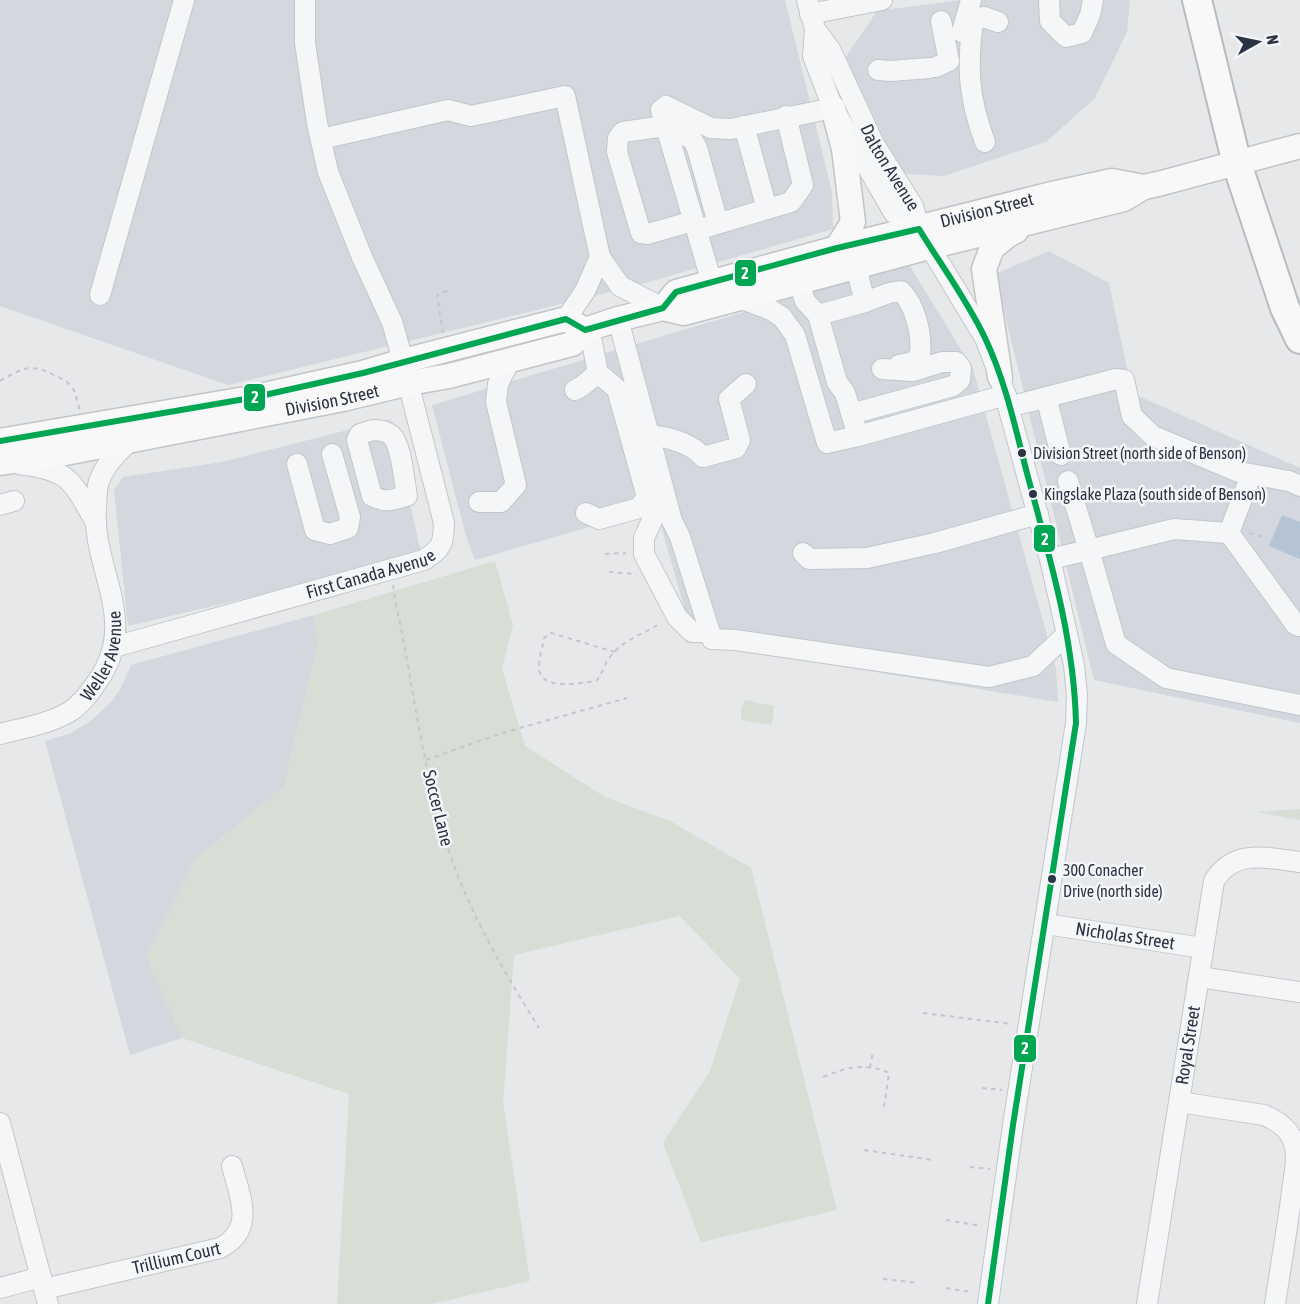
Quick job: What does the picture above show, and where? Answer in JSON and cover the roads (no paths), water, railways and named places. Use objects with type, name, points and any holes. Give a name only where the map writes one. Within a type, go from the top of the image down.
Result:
[{"type":"highway","points":[[1197,0],[1237,164],[1285,308],[1300,339]]},
{"type":"main road","points":[[833,108],[844,149],[853,222],[837,248]]},
{"type":"main road","name":"Division Street","points":[[663,308],[676,292],[837,248],[924,238],[1048,217],[1124,199],[1144,187],[1300,146]]},
{"type":"main road","name":"Division Street","points":[[2,455],[60,454],[343,399],[406,372],[580,326],[663,308],[684,313],[856,267],[924,238],[1052,194],[1112,181],[1144,187]]},
{"type":"main road","points":[[1005,393],[984,268],[992,248],[1008,235],[1048,217]]},
{"type":"main road","name":"Division Street","points":[[2,455],[363,373],[406,372],[449,376],[572,344],[580,326]]},
{"type":"street","points":[[100,295],[184,0]]},
{"type":"street","name":"First Canada Avenue","points":[[114,647],[424,560],[435,553],[443,543],[444,523],[392,322],[362,257],[328,172],[305,43],[305,0]]},
{"type":"street","points":[[811,14],[882,0]]},
{"type":"street","points":[[971,0],[962,27],[963,53],[976,117],[985,142]]},
{"type":"street","points":[[1049,0],[1050,21],[1066,37],[1082,33],[1090,15],[1093,0]]},
{"type":"street","name":"Dalton Avenue","points":[[811,14],[813,56],[833,108],[894,213],[924,238]]},
{"type":"street","name":"Dalton Avenue","points":[[811,14],[831,51],[874,144],[913,206],[924,238]]},
{"type":"street","points":[[969,77],[968,53],[973,20],[984,17],[998,22]]},
{"type":"street","points":[[879,69],[891,71],[933,68],[949,61],[941,21]]},
{"type":"street","points":[[321,139],[448,110],[471,117],[566,96],[600,257],[620,286],[663,308]]},
{"type":"street","points":[[712,283],[661,110],[666,106],[711,128],[731,129],[833,108]]},
{"type":"street","points":[[718,223],[697,148],[692,139],[665,126],[623,132],[618,138],[617,152],[641,233],[648,234],[718,223],[791,202],[803,185],[786,116]]},
{"type":"street","points":[[744,126],[767,209]]},
{"type":"street","points":[[924,238],[985,338],[1005,393],[1050,559],[1074,665],[1077,695],[1076,723],[1012,1133],[988,1304]]},
{"type":"street","points":[[586,513],[599,519],[639,508],[647,497],[617,389],[598,373],[580,326],[585,291],[600,257]]},
{"type":"street","points":[[856,267],[865,302]]},
{"type":"street","points":[[799,282],[805,301],[818,315],[837,382],[845,393],[858,436]]},
{"type":"street","points":[[818,315],[901,291],[910,300],[921,344],[920,355],[913,362],[892,370]]},
{"type":"street","points":[[739,298],[782,317],[795,335],[827,443],[1005,393],[1046,397],[1116,379],[1124,380],[1132,416],[1153,436],[1239,472],[1288,481],[1300,486]]},
{"type":"street","points":[[618,319],[653,435],[664,494],[712,639],[735,640],[989,676],[1033,666],[1067,634]]},
{"type":"street","points":[[479,502],[501,501],[516,485],[496,402],[498,384],[510,360]]},
{"type":"street","points":[[851,414],[953,386],[960,380],[961,368],[956,362],[942,362],[913,371],[892,370]]},
{"type":"street","points":[[892,370],[922,394]]},
{"type":"street","points":[[574,390],[598,373]]},
{"type":"street","points":[[653,435],[696,448],[703,457],[736,448],[740,440],[729,399],[746,384]]},
{"type":"street","points":[[1046,397],[1061,455]]},
{"type":"street","name":"Weller Avenue","points":[[0,734],[70,712],[89,694],[105,670],[114,647],[117,624],[95,521],[98,485],[115,455],[131,440]]},
{"type":"street","points":[[297,464],[315,530],[330,534],[348,528],[350,518],[332,454]]},
{"type":"street","name":"Weller Avenue","points":[[2,455],[65,476],[77,489],[95,521]]},
{"type":"street","points":[[1229,533],[1251,474]]},
{"type":"street","points":[[1068,481],[1116,644],[1166,678],[1300,705]]},
{"type":"street","points":[[664,494],[644,538],[644,551],[677,617],[692,632],[710,632]]},
{"type":"street","points":[[803,553],[809,559],[867,558],[935,543],[1038,514]]},
{"type":"street","points":[[1050,559],[1174,529],[1229,533],[1296,625],[1300,626]]},
{"type":"street","name":"Royal Street","points":[[1147,1304],[1214,881],[1220,871],[1230,864],[1251,857],[1300,862]]},
{"type":"street","name":"Nicholas Street","points":[[1046,924],[1203,948]]},
{"type":"street","points":[[1199,977],[1300,993]]},
{"type":"street","points":[[1179,1102],[1264,1115],[1277,1121],[1286,1129],[1293,1141],[1296,1155],[1295,1210],[1275,1304]]},
{"type":"street","points":[[0,1123],[44,1290]]},
{"type":"street","name":"Trillium Court","points":[[0,1288],[44,1290],[220,1248],[238,1233],[243,1221],[242,1205],[232,1166]]},
{"type":"water","points":[[1282,515],[1300,522],[1300,559],[1269,546]]},
{"type":"place","name":"Division Street (north side of Benson)","points":[[1022,453]]},
{"type":"place","name":"Kingslake Plaza (south side of Benson)","points":[[1033,494]]},
{"type":"place","name":"300 Conacher Drive (north side)","points":[[1052,879]]}]
